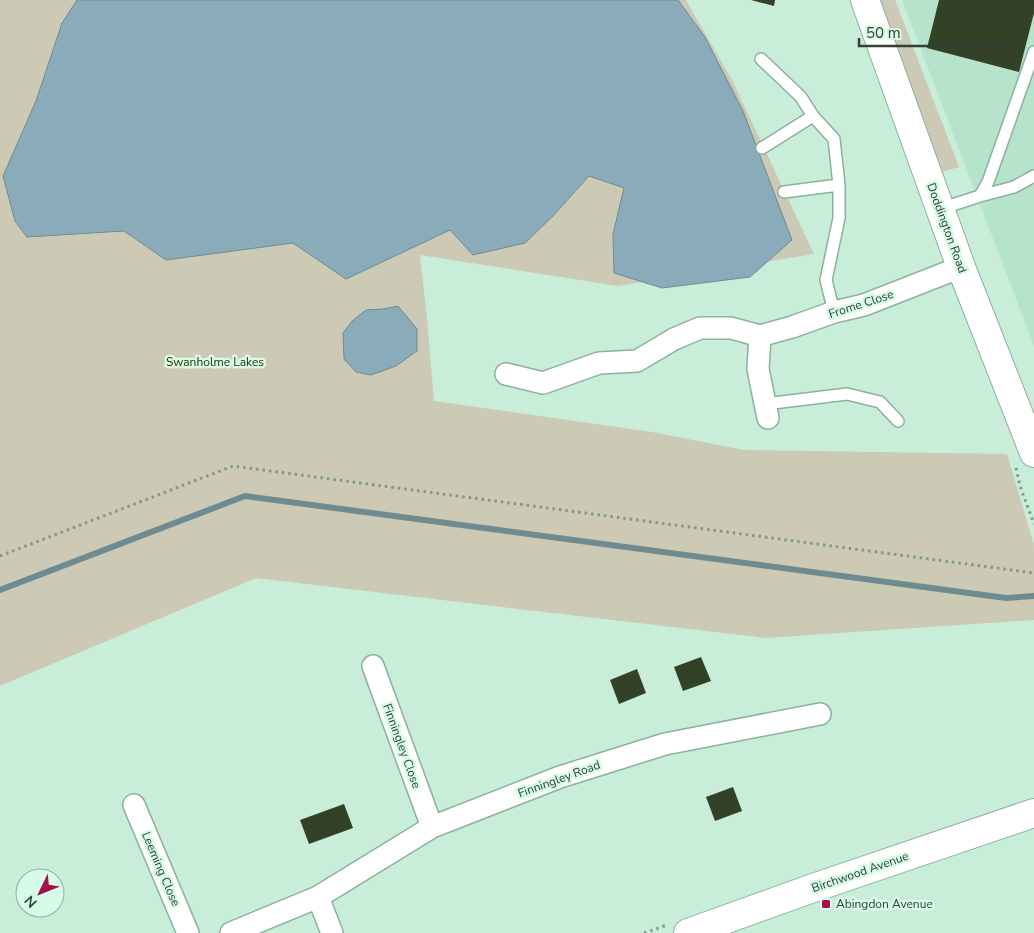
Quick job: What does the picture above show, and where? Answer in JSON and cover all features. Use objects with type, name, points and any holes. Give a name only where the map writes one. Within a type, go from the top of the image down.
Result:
[{"type":"main road","name":"Doddington Road","points":[[865,0],[961,267],[1031,436]]},
{"type":"main road","name":"Birchwood Avenue","points":[[688,933],[1034,813]]},
{"type":"street","name":"Frome Close","points":[[760,336],[834,312],[864,305],[961,267]]},
{"type":"street","points":[[506,374],[543,383],[599,364],[637,361],[674,339],[700,328],[731,328],[760,336],[758,369],[767,411]]},
{"type":"street","name":"Finningley Close","points":[[373,666],[432,827]]},
{"type":"street","name":"Finningley Road","points":[[231,933],[318,897],[432,827],[560,777],[665,744],[820,714]]},
{"type":"street","name":"Leeming Close","points":[[134,805],[188,933]]},
{"type":"street","points":[[318,897],[332,933]]},
{"type":"lane","points":[[980,196],[988,182],[1034,52]]},
{"type":"lane","points":[[761,59],[801,97],[813,116],[834,139],[840,185],[839,218],[826,280],[834,312]]},
{"type":"lane","points":[[762,148],[813,116]]},
{"type":"lane","points":[[940,209],[1014,187],[1034,176]]},
{"type":"lane","points":[[784,192],[840,185]]},
{"type":"lane","points":[[767,411],[847,394],[880,402],[898,421]]},
{"type":"path","points":[[0,556],[233,466],[1034,573]]},
{"type":"shaded area","points":[[902,0],[1034,0],[1034,346]]},
{"type":"green space","name":"Swanholme Lakes","points":[[0,0],[686,0],[732,80],[814,254],[618,286],[420,255],[434,401],[652,432],[744,450],[1007,454],[1034,545],[1034,620],[766,638],[256,578],[0,686]]},
{"type":"green space","points":[[880,0],[895,0],[959,167],[942,172]]},
{"type":"water","points":[[77,0],[678,0],[705,37],[743,111],[792,240],[750,277],[662,288],[614,273],[613,234],[624,188],[589,176],[553,216],[525,243],[473,255],[450,230],[346,279],[293,243],[166,260],[124,231],[27,237],[15,221],[3,176],[36,101],[62,23]]},
{"type":"water","points":[[398,306],[417,329],[417,351],[396,366],[371,375],[356,372],[344,359],[343,333],[352,321],[366,310]]},
{"type":"building","points":[[751,0],[775,0],[774,6]]},
{"type":"building","points":[[939,0],[1034,0],[1034,13],[1019,72],[927,48]]},
{"type":"building","points":[[701,657],[711,681],[683,691],[674,667]]},
{"type":"building","points":[[637,669],[646,693],[619,704],[610,680]]},
{"type":"building","points":[[733,787],[742,811],[715,821],[706,797]]},
{"type":"building","points":[[344,804],[353,828],[309,844],[300,820]]},
{"type":"waterway","points":[[0,590],[245,496],[1006,598],[1034,596]]},
{"type":"place","name":"Abingdon Avenue","points":[[826,904]]}]
